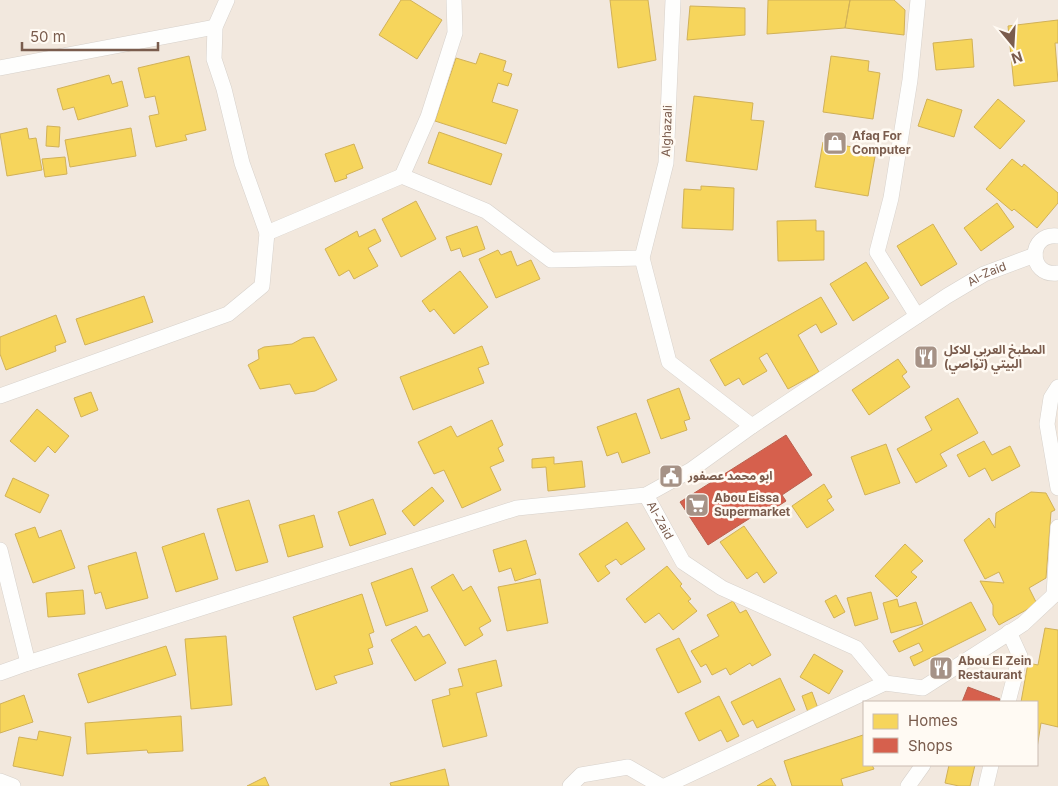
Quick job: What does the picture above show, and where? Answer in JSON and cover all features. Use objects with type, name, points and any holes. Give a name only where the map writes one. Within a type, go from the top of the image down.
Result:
[{"type":"street","points":[[0,396],[228,314],[262,286],[267,233],[242,163],[224,89],[214,59],[215,27],[227,0]]},
{"type":"street","points":[[267,233],[402,176],[428,117],[455,33],[454,0]]},
{"type":"street","name":"Alghazali","points":[[642,258],[666,163],[673,0]]},
{"type":"street","points":[[917,316],[877,252],[892,188],[910,80],[918,0]]},
{"type":"street","points":[[0,68],[215,27]]},
{"type":"street","points":[[402,176],[486,211],[551,260],[642,258],[669,362],[752,426]]},
{"type":"street","points":[[1057,234],[1048,236],[1038,244],[1035,255],[1036,261],[1044,271],[1049,274],[1058,273]]},
{"type":"street","name":"Al-Zaid","points":[[885,682],[856,648],[722,588],[683,562],[646,495],[691,470],[752,426],[947,296],[984,274],[1035,255]]},
{"type":"street","points":[[1058,387],[1050,398],[1048,424],[1058,488]]},
{"type":"street","points":[[0,673],[518,508],[646,495]]},
{"type":"street","points":[[570,786],[581,776],[628,768],[663,786],[885,682],[924,695],[1023,624],[1056,596],[1058,527]]},
{"type":"street","points":[[0,550],[28,663]]},
{"type":"street","points":[[1008,701],[1020,656],[1010,632]]},
{"type":"street","points":[[908,786],[922,766]]},
{"type":"street","points":[[986,786],[991,766]]},
{"type":"street","points":[[0,781],[13,786]]},
{"type":"shaded area","points":[[0,0],[1058,0],[1058,786],[0,786]]},
{"type":"building: Homes","points":[[401,0],[410,0],[442,20],[417,59],[379,35]]},
{"type":"building: Homes","points":[[610,0],[648,0],[656,60],[618,68]]},
{"type":"building: Homes","points":[[768,0],[850,0],[845,28],[767,34]]},
{"type":"building: Homes","points":[[850,0],[894,0],[905,10],[904,35],[845,28]]},
{"type":"building: Homes","points":[[690,6],[745,8],[745,35],[687,40]]},
{"type":"building: Homes","points":[[1058,20],[1058,43],[1055,43],[1058,81],[1014,86],[1008,26]]},
{"type":"building: Homes","points":[[972,39],[974,67],[936,70],[933,43]]},
{"type":"building: Homes","points":[[480,53],[506,61],[503,71],[512,74],[508,86],[498,83],[492,102],[518,110],[506,144],[435,121],[456,58],[476,64]]},
{"type":"building: Homes","points":[[189,56],[206,130],[185,135],[187,140],[156,147],[149,116],[159,114],[155,96],[145,98],[138,68]]},
{"type":"building: Homes","points":[[831,56],[869,61],[868,71],[880,73],[873,119],[823,112]]},
{"type":"building: Homes","points":[[109,75],[112,84],[122,81],[128,106],[78,120],[74,107],[63,110],[57,89]]},
{"type":"building: Homes","points":[[694,96],[753,103],[751,120],[764,121],[757,170],[686,161]]},
{"type":"building: Homes","points":[[927,99],[962,110],[954,137],[918,126]]},
{"type":"building: Homes","points":[[998,99],[1025,121],[1000,149],[974,127]]},
{"type":"building: Homes","points":[[47,126],[60,127],[59,147],[46,146]]},
{"type":"building: Homes","points":[[27,128],[29,139],[36,138],[42,170],[7,176],[0,134]]},
{"type":"building: Homes","points":[[131,128],[136,156],[70,167],[65,140]]},
{"type":"building: Homes","points":[[439,132],[502,154],[491,185],[428,163]]},
{"type":"building: Homes","points":[[823,142],[876,151],[868,196],[815,187]]},
{"type":"building: Homes","points":[[354,144],[363,168],[346,175],[347,178],[335,182],[325,154]]},
{"type":"building: Homes","points":[[65,157],[67,174],[45,177],[42,159]]},
{"type":"building: Homes","points":[[1012,159],[1022,167],[1024,164],[1058,193],[1058,203],[1037,228],[1014,209],[1012,211],[986,189]]},
{"type":"building: Homes","points":[[701,186],[734,188],[733,230],[682,228],[684,189],[701,190]]},
{"type":"building: Homes","points":[[416,201],[436,239],[401,257],[382,219]]},
{"type":"building: Homes","points":[[997,203],[1014,227],[981,251],[964,228]]},
{"type":"building: Homes","points":[[816,220],[816,231],[824,231],[824,260],[778,261],[777,221]]},
{"type":"building: Homes","points":[[933,224],[957,264],[921,286],[897,246]]},
{"type":"building: Homes","points":[[477,226],[485,249],[463,257],[460,248],[451,251],[446,237]]},
{"type":"building: Homes","points":[[375,229],[381,241],[368,248],[378,266],[354,279],[349,270],[339,276],[325,249],[357,231],[359,237]]},
{"type":"building: Homes","points":[[498,250],[501,255],[511,251],[517,266],[531,260],[540,279],[496,298],[479,259]]},
{"type":"building: Homes","points":[[866,262],[889,298],[853,321],[830,284]]},
{"type":"building: Homes","points":[[460,271],[488,307],[454,334],[434,309],[430,312],[422,301]]},
{"type":"building: Homes","points":[[144,296],[153,322],[85,345],[76,319]]},
{"type":"building: Homes","points":[[821,297],[837,324],[821,333],[816,324],[798,335],[819,372],[788,389],[767,353],[759,358],[767,371],[743,385],[739,378],[725,386],[710,360]]},
{"type":"building: Homes","points":[[56,315],[66,342],[55,346],[56,351],[6,370],[0,354],[0,337]]},
{"type":"building: Homes","points":[[314,337],[337,380],[315,391],[295,394],[290,384],[260,389],[248,365],[259,359],[258,350],[264,347],[292,344],[303,338]]},
{"type":"building: Homes","points":[[482,346],[489,364],[478,368],[484,383],[413,410],[400,377]]},
{"type":"building: Homes","points":[[898,359],[907,372],[902,376],[910,387],[869,415],[852,390]]},
{"type":"building: Homes","points":[[679,388],[690,419],[684,421],[687,430],[661,439],[647,400]]},
{"type":"building: Homes","points":[[91,392],[98,410],[81,417],[74,398]]},
{"type":"building: Homes","points":[[958,398],[978,433],[940,454],[947,466],[916,483],[897,449],[932,430],[925,417]]},
{"type":"building: Homes","points":[[37,409],[69,436],[55,453],[48,446],[35,462],[10,441]]},
{"type":"building: Homes","points":[[636,413],[650,453],[622,463],[618,452],[607,456],[597,427]]},
{"type":"building: Homes","points":[[492,420],[503,445],[498,448],[504,461],[490,467],[501,490],[462,508],[444,470],[434,474],[418,442],[451,426],[457,437]]},
{"type":"building: Homes","points":[[984,441],[992,455],[1010,446],[1020,466],[992,481],[985,468],[969,477],[957,455]]},
{"type":"building: Homes","points":[[886,444],[900,483],[865,495],[851,457]]},
{"type":"building: Homes","points":[[554,457],[554,464],[582,461],[585,487],[548,491],[546,467],[532,468],[532,459]]},
{"type":"building: Homes","points":[[13,478],[49,495],[40,513],[5,496]]},
{"type":"building: Homes","points":[[824,484],[832,497],[827,500],[834,510],[807,528],[792,506]]},
{"type":"building: Homes","points":[[432,487],[444,501],[414,526],[402,511]]},
{"type":"building: Homes","points":[[1031,492],[1046,493],[1055,510],[1051,512],[1046,578],[1029,588],[1037,604],[999,625],[993,615],[993,605],[980,581],[1004,583],[999,572],[985,579],[964,540],[989,518],[995,528],[996,513]]},
{"type":"building: Homes","points":[[373,499],[386,534],[350,546],[338,512]]},
{"type":"building: Homes","points":[[249,500],[268,562],[236,571],[217,509]]},
{"type":"building: Homes","points":[[314,515],[323,547],[288,557],[279,525]]},
{"type":"building: Homes","points":[[627,522],[645,549],[621,565],[616,559],[605,566],[610,573],[598,582],[579,554]]},
{"type":"building: Homes","points":[[744,526],[777,573],[764,583],[757,572],[747,579],[720,542]]},
{"type":"building: Homes","points":[[35,527],[39,538],[61,530],[75,568],[33,583],[15,534]]},
{"type":"building: Homes","points":[[204,533],[218,579],[176,592],[162,547]]},
{"type":"building: Homes","points":[[526,540],[536,574],[515,581],[511,568],[499,572],[493,550]]},
{"type":"building: Homes","points":[[905,544],[923,561],[911,572],[917,577],[897,597],[875,576]]},
{"type":"building: Homes","points":[[136,552],[148,598],[106,609],[101,592],[95,594],[88,566]]},
{"type":"building: Homes","points":[[667,566],[682,584],[680,586],[691,599],[688,601],[697,611],[673,630],[659,613],[645,623],[626,599]]},
{"type":"building: Homes","points":[[412,568],[428,611],[386,626],[371,583]]},
{"type":"building: Homes","points":[[453,574],[463,591],[471,586],[491,621],[479,628],[483,635],[465,646],[431,587]]},
{"type":"building: Homes","points":[[540,579],[548,623],[507,631],[498,587]]},
{"type":"building: Homes","points":[[83,590],[85,614],[48,617],[46,593]]},
{"type":"building: Homes","points":[[871,592],[878,619],[855,626],[847,598]]},
{"type":"building: Homes","points":[[362,594],[374,632],[369,634],[373,647],[368,649],[373,664],[334,676],[337,683],[316,690],[293,617]]},
{"type":"building: Homes","points":[[836,595],[845,612],[834,618],[825,601]]},
{"type":"building: Homes","points":[[897,599],[899,607],[916,602],[923,624],[891,633],[883,603]]},
{"type":"building: Homes","points":[[733,601],[740,613],[746,610],[771,655],[752,666],[750,663],[730,675],[726,668],[712,675],[706,664],[701,667],[691,651],[719,636],[707,615]]},
{"type":"building: Homes","points":[[971,602],[986,630],[914,666],[910,657],[923,651],[919,643],[899,652],[893,641]]},
{"type":"building: Homes","points":[[416,626],[423,637],[429,634],[446,663],[415,681],[391,640]]},
{"type":"building: Homes","points":[[1045,628],[1058,630],[1058,727],[1041,723],[1038,742],[1038,701],[1021,701],[1028,663],[1038,665]]},
{"type":"building: Homes","points":[[226,636],[232,705],[191,709],[185,639]]},
{"type":"building: Homes","points":[[679,638],[701,682],[678,693],[656,649]]},
{"type":"building: Homes","points":[[166,646],[176,675],[88,703],[78,674]]},
{"type":"building: Homes","points":[[814,654],[843,671],[829,694],[800,677]]},
{"type":"building: Homes","points":[[496,660],[502,686],[476,693],[487,736],[443,747],[432,700],[450,695],[449,689],[463,686],[458,669]]},
{"type":"building: Homes","points":[[780,678],[795,710],[757,728],[753,720],[743,725],[731,702]]},
{"type":"building: Homes","points":[[812,692],[819,711],[809,715],[802,696]]},
{"type":"building: Homes","points":[[24,695],[33,722],[0,733],[0,704]]},
{"type":"building: Homes","points":[[719,696],[739,736],[727,742],[721,730],[699,741],[685,713]]},
{"type":"building: Homes","points":[[181,716],[183,751],[148,753],[147,750],[87,754],[85,723]]},
{"type":"building: Homes","points":[[39,731],[71,737],[63,776],[13,766],[19,737],[37,740]]},
{"type":"building: Homes","points":[[863,735],[863,766],[872,766],[874,769],[841,779],[843,786],[792,786],[784,761]]},
{"type":"building: Homes","points":[[949,766],[975,766],[970,786],[945,783]]},
{"type":"building: Homes","points":[[445,769],[449,786],[391,786],[390,783]]},
{"type":"building: Homes","points":[[265,777],[269,786],[247,786]]},
{"type":"building: Homes","points":[[771,778],[776,786],[757,786]]},
{"type":"building: Shops","points":[[786,435],[812,475],[782,495],[786,501],[769,512],[766,508],[708,545],[680,502]]},
{"type":"building: Shops","points":[[968,687],[1000,699],[999,701],[962,701]]},
{"type":"place","name":"Afaq For Computer","points":[[835,143]]},
{"type":"place","name":"المطبخ العربي للاكل البيتي (تواصي)","points":[[926,357]]},
{"type":"place","name":"ابو محمد عصفور","points":[[671,476]]},
{"type":"place","name":"Abou Eissa Supermarket","points":[[697,505]]},
{"type":"place","name":"Abou El Zein Restaurant","points":[[941,668]]}]
